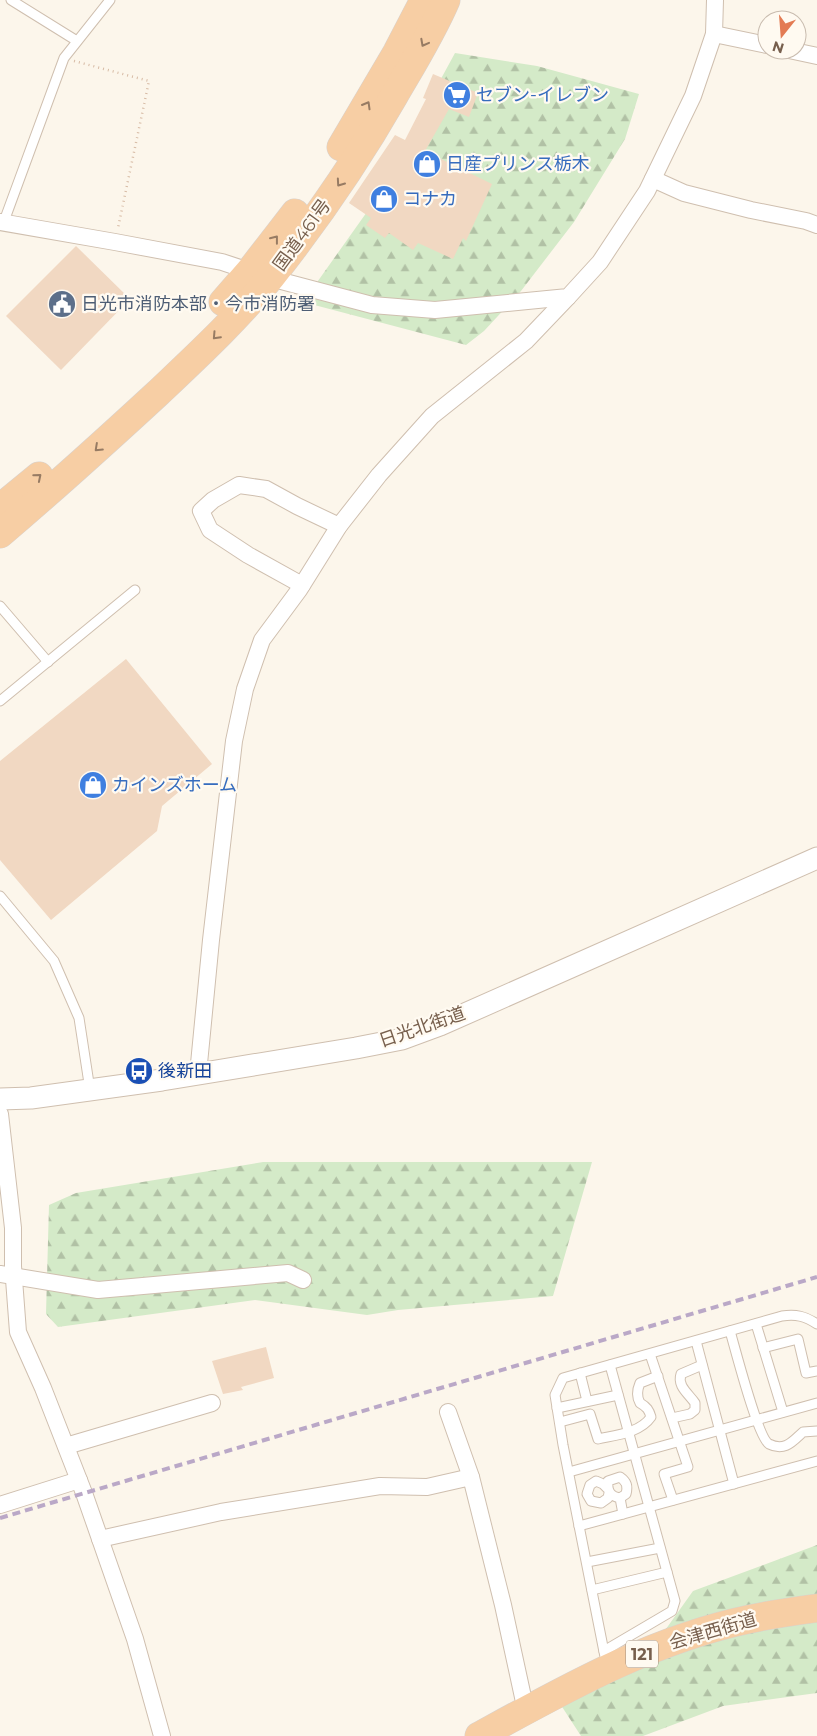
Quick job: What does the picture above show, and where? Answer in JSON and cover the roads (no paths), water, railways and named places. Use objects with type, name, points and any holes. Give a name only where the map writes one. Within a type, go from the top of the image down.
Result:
[{"type":"highway","name":"国道461号","points":[[0,508],[118,407],[198,329],[260,274],[293,217],[361,115],[424,0]]},
{"type":"highway","name":"国道461号","points":[[0,534],[64,480],[211,342],[260,274],[346,174],[378,125],[446,0]]},
{"type":"highway","name":"会津西街道","points":[[480,1736],[526,1711],[606,1660],[651,1650],[749,1619],[817,1608]]},
{"type":"street","points":[[198,1074],[210,940],[234,740],[245,689],[262,640],[302,586],[340,526],[380,475],[432,416],[526,341],[600,262],[648,191],[693,96],[714,34],[715,0]]},
{"type":"street","points":[[714,34],[757,43]]},
{"type":"street","points":[[654,179],[684,193],[751,210],[806,221],[817,226]]},
{"type":"street","points":[[1,225],[115,242],[222,262],[372,305],[435,310],[568,297]]},
{"type":"street","points":[[302,586],[248,555],[210,530],[201,511],[213,500],[239,485],[266,490],[340,526]]},
{"type":"street","name":"日光北街道","points":[[0,1099],[30,1098],[198,1074],[402,1039],[817,858]]},
{"type":"street","points":[[0,1114],[13,1228],[7,1276],[18,1332],[79,1480],[135,1639],[162,1736]]},
{"type":"street","points":[[7,1276],[98,1290],[288,1272],[303,1280]]},
{"type":"street","points":[[66,1446],[212,1403]]},
{"type":"street","points":[[448,1412],[471,1477],[503,1605],[526,1711]]},
{"type":"street","points":[[100,1539],[221,1512],[380,1486],[427,1487],[471,1477]]},
{"type":"street","points":[[0,1505],[79,1480]]},
{"type":"lane","points":[[11,0],[77,41]]},
{"type":"lane","points":[[1,225],[64,58],[110,0]]},
{"type":"lane","points":[[0,701],[135,590]]},
{"type":"lane","points":[[0,606],[48,662]]},
{"type":"lane","points":[[0,896],[54,961],[79,1018],[90,1090]]},
{"type":"lane","points":[[610,1365],[675,1601],[672,1611],[606,1660],[555,1395],[563,1378],[782,1316],[795,1314],[817,1324]]},
{"type":"lane","points":[[756,1324],[782,1412]]},
{"type":"lane","points":[[730,1331],[756,1420],[764,1439],[769,1444],[786,1446],[793,1443],[803,1432],[817,1431]]},
{"type":"lane","points":[[763,1348],[798,1339],[806,1373],[817,1371]]},
{"type":"lane","points":[[696,1341],[734,1484]]},
{"type":"lane","points":[[650,1354],[688,1467],[664,1474],[674,1500]]},
{"type":"lane","points":[[672,1418],[690,1414],[695,1410],[695,1403],[681,1386],[679,1380],[681,1374],[702,1365]]},
{"type":"lane","points":[[580,1373],[588,1401]]},
{"type":"lane","points":[[560,1422],[590,1414],[598,1440],[646,1425],[651,1417],[646,1406],[638,1400],[637,1391],[640,1383],[658,1376]]},
{"type":"lane","points":[[557,1408],[618,1395]]},
{"type":"lane","points":[[569,1472],[817,1403]]},
{"type":"lane","points":[[579,1526],[817,1461]]},
{"type":"lane","points":[[590,1466],[595,1482]]},
{"type":"lane","points":[[595,1482],[590,1485],[587,1494],[591,1501],[596,1503],[604,1502],[608,1498],[608,1490],[608,1481],[613,1478],[620,1477],[624,1479],[628,1488],[626,1494],[620,1498],[613,1497],[608,1490],[600,1482],[595,1482]]},
{"type":"lane","points":[[620,1498],[624,1514]]},
{"type":"lane","points":[[586,1562],[660,1548]]},
{"type":"lane","points":[[592,1590],[667,1572]]},
{"type":"railway","points":[[0,1518],[817,1277]]},
{"type":"place","name":"セブン-イレブン","points":[[457,95]]},
{"type":"place","name":"日産プリンス栃木","points":[[427,164]]},
{"type":"place","name":"コナカ","points":[[384,199]]},
{"type":"place","name":"日光市消防本部・今市消防署","points":[[62,304]]},
{"type":"place","name":"カインズホーム","points":[[93,785]]},
{"type":"place","name":"後新田","points":[[139,1071]]}]
